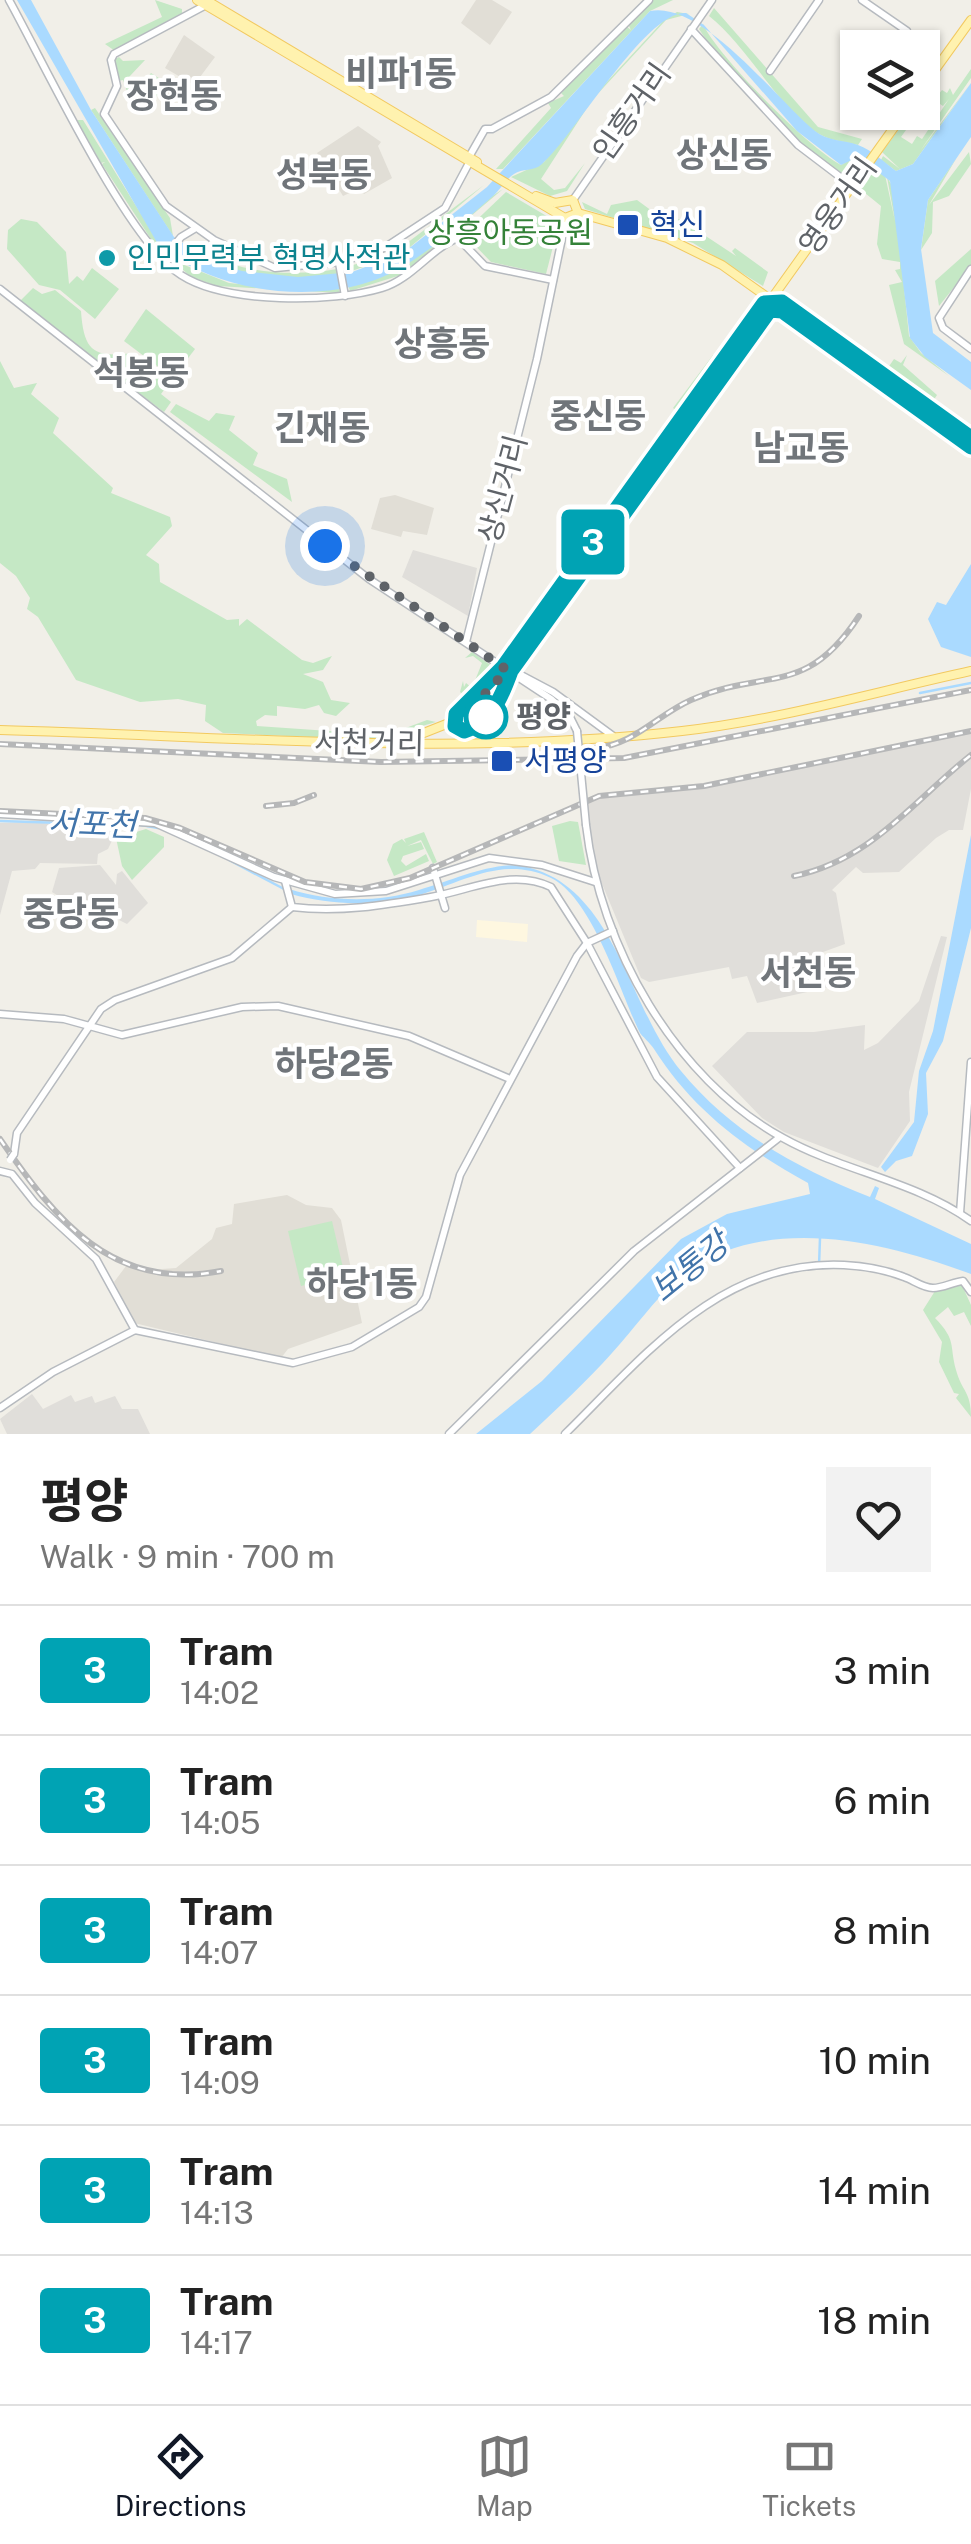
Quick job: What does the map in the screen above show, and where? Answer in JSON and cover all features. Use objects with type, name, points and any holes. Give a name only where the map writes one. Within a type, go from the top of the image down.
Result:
[{"type":"main road","points":[[204,2],[511,186],[562,211],[694,248],[971,442]]},
{"type":"main road","points":[[940,63],[971,20]]},
{"type":"main road","name":"영웅거리","points":[[395,744],[454,720],[482,700],[507,670],[892,130]]},
{"type":"main road","points":[[562,211],[573,200],[578,213]]},
{"type":"main road","name":"서천거리","points":[[0,730],[395,744],[509,744],[738,723],[971,671]]},
{"type":"street","points":[[9,0],[130,216],[188,279],[214,287],[310,298],[345,293],[396,282],[458,238],[485,266],[553,280]]},
{"type":"street","points":[[204,2],[114,54],[111,60],[117,86],[104,114],[161,200],[196,228],[276,268],[340,265],[384,248],[446,208],[485,128],[495,128],[552,96],[649,0]]},
{"type":"street","points":[[770,71],[820,0]]},
{"type":"street","points":[[862,0],[906,30]]},
{"type":"street","name":"인흥거리","points":[[573,200],[709,2]]},
{"type":"street","points":[[692,27],[798,144],[852,186]]},
{"type":"street","name":"상신거리","points":[[466,642],[553,280],[562,211]]},
{"type":"street","points":[[165,258],[180,238],[196,228]]},
{"type":"street","points":[[340,265],[345,293]]},
{"type":"street","points":[[971,269],[939,318],[943,328],[971,349]]},
{"type":"street","points":[[0,289],[340,558],[558,704],[577,731],[595,882],[611,932],[658,1016],[693,1064],[778,1139],[971,1221]]},
{"type":"street","points":[[507,670],[553,692],[614,736]]},
{"type":"street","points":[[0,814],[155,822],[287,887],[346,894],[386,890],[471,862],[507,858],[595,882]]},
{"type":"street","points":[[436,875],[445,908]]},
{"type":"street","points":[[135,1330],[96,1258],[2,1170],[12,1157],[15,1136],[86,1026],[115,1000],[232,958],[292,907],[353,909],[493,882],[533,880],[559,894],[591,942],[657,1077],[742,1167]]},
{"type":"street","points":[[287,887],[292,907]]},
{"type":"street","points":[[0,1408],[52,1372],[135,1330],[293,1363],[352,1347],[408,1314],[426,1297],[460,1175],[510,1080],[591,942],[611,932]]},
{"type":"street","points":[[0,1014],[49,1016],[105,1034],[130,1034],[242,1007],[278,1006],[409,1036],[510,1080]]},
{"type":"street","points":[[960,1214],[971,1062]]},
{"type":"street","points":[[450,1434],[634,1251],[778,1139]]},
{"type":"street","points":[[565,1434],[681,1320],[707,1301],[752,1278],[819,1266],[868,1268],[932,1288],[960,1281],[971,1292]]},
{"type":"shaded area","points":[[476,0],[492,0],[512,12],[490,45],[461,23]]},
{"type":"shaded area","points":[[184,35],[215,57],[194,85],[165,68]]},
{"type":"shaded area","points":[[358,126],[381,142],[378,146],[392,178],[364,194],[360,188],[343,196],[317,153]]},
{"type":"shaded area","points":[[395,495],[434,508],[427,535],[403,531],[401,537],[371,529],[380,498]]},
{"type":"shaded area","points":[[413,550],[477,568],[468,616],[402,577]]},
{"type":"shaded area","points":[[971,732],[971,789],[963,830],[949,830],[936,838],[899,872],[863,873],[856,867],[832,890],[836,893],[845,944],[823,952],[830,987],[757,1003],[747,976],[732,979],[729,967],[649,982],[641,978],[598,874],[585,802],[621,792],[681,791]]},
{"type":"shaded area","points":[[34,822],[117,830],[108,849],[98,854],[97,864],[40,863],[35,869],[12,871],[0,915],[0,823]]},
{"type":"shaded area","points":[[100,865],[116,885],[117,874],[122,871],[148,903],[127,924],[101,911],[78,908],[52,892],[59,868]]},
{"type":"shaded area","points":[[477,920],[528,924],[527,942],[476,937]]},
{"type":"shaded area","points":[[941,936],[947,937],[909,1092],[910,1121],[878,1168],[784,1132],[762,1118],[712,1066],[747,1032],[814,1032],[865,1025],[864,1050],[878,1043],[919,1001]]},
{"type":"shaded area","points":[[287,1195],[306,1205],[332,1208],[341,1220],[362,1323],[288,1349],[281,1358],[134,1323],[114,1282],[129,1262],[148,1270],[176,1268],[212,1239],[216,1228],[232,1224],[234,1204]]},
{"type":"shaded area","points":[[32,1394],[43,1409],[71,1395],[75,1402],[92,1396],[95,1403],[115,1396],[122,1409],[138,1409],[150,1434],[7,1434],[0,1419]]},
{"type":"green space","points":[[155,0],[182,9],[182,16],[115,51],[105,44],[162,17]]},
{"type":"green space","points":[[653,0],[673,0],[650,11],[503,169],[496,169],[551,108],[548,103],[564,96],[561,93],[626,26],[631,30],[628,24]]},
{"type":"green space","points":[[714,8],[818,127],[862,139],[858,145],[821,135],[793,112],[709,16]]},
{"type":"green space","points":[[677,12],[689,14],[666,20],[592,100],[541,179],[554,190],[565,188],[585,163],[567,191],[550,196],[511,177],[544,162],[592,98],[665,19]]},
{"type":"green space","points":[[703,24],[725,56],[786,121],[841,165],[855,157],[854,170],[842,177],[803,147],[709,44],[699,29]]},
{"type":"green space","points":[[119,57],[123,61],[145,60],[129,77],[145,108],[156,95],[146,79],[151,73],[165,82],[146,114],[129,97],[123,80],[118,81],[114,60]]},
{"type":"green space","points":[[971,69],[971,78],[940,122],[940,112],[949,99],[943,106],[940,104],[940,92],[947,93],[950,88],[953,95]]},
{"type":"green space","points":[[95,108],[170,218],[173,236],[91,110]]},
{"type":"green space","points":[[77,120],[83,120],[162,248],[160,253],[102,164],[105,162],[101,163]]},
{"type":"green space","points":[[898,130],[906,130],[901,137],[912,144],[917,136],[922,139],[928,130],[935,130],[920,151],[937,130],[913,164],[896,171],[881,160],[883,156],[900,169],[882,152]]},
{"type":"green space","points":[[969,152],[971,164],[949,196],[933,202],[932,233],[921,250],[928,200],[957,157],[929,205]]},
{"type":"green space","points":[[874,168],[885,175],[895,221],[887,177],[894,189],[909,336],[921,353],[949,376],[904,344],[889,285],[902,282],[895,270],[900,269],[900,262],[882,259],[877,244],[881,206],[860,189]]},
{"type":"green space","points":[[484,185],[403,253],[346,273],[345,267],[391,255]]},
{"type":"green space","points":[[503,189],[401,275],[350,291],[348,285],[393,269],[412,257]]},
{"type":"green space","name":"상흥아동공원","points":[[506,192],[550,218],[557,231],[546,274],[491,262],[463,233]]},
{"type":"green space","points":[[637,200],[667,222],[680,219],[736,256],[732,251],[735,248],[768,272],[763,286],[693,243],[585,209],[582,202],[607,214],[611,205]]},
{"type":"green space","points":[[21,219],[37,222],[66,252],[69,284],[77,276],[83,281],[92,268],[119,289],[95,319],[60,290],[39,285],[7,249],[8,230]]},
{"type":"green space","points":[[187,242],[239,266],[298,273],[337,269],[338,274],[278,277],[238,271],[201,256],[184,245]]},
{"type":"green space","points":[[971,249],[971,266],[939,306],[935,281]]},
{"type":"green space","points":[[172,260],[229,283],[300,290],[338,286],[340,293],[217,286],[191,277]]},
{"type":"green space","points":[[33,288],[42,294],[55,290],[81,311],[85,337],[94,350],[135,353],[165,377],[167,386],[161,394],[171,402],[164,412],[19,302]]},
{"type":"green space","points":[[146,309],[195,349],[173,378],[124,341]]},
{"type":"green space","points":[[713,355],[720,363],[670,433],[701,386],[680,413],[673,408]]},
{"type":"green space","points":[[907,355],[903,365],[937,395],[931,404],[885,372],[894,359],[901,363]]},
{"type":"green space","points":[[0,361],[14,388],[37,383],[31,394],[59,418],[53,433],[113,488],[111,493],[170,517],[172,526],[146,555],[159,564],[160,582],[227,620],[239,619],[239,626],[247,619],[302,660],[313,663],[332,656],[323,670],[303,674],[323,682],[331,700],[350,703],[336,716],[324,713],[319,705],[305,709],[277,706],[277,716],[265,715],[256,721],[257,726],[387,735],[427,720],[436,722],[374,740],[223,733],[205,721],[206,705],[178,699],[140,702],[76,680],[38,617],[27,609],[30,598],[16,576],[0,563]]},
{"type":"green space","points":[[176,404],[209,421],[216,413],[235,416],[229,430],[258,453],[253,465],[287,479],[292,502],[170,412]]},
{"type":"green space","points":[[584,545],[581,559],[520,638],[516,635],[549,591],[554,593],[550,590],[572,553],[576,555]]},
{"type":"green space","points":[[472,652],[499,671],[471,701],[460,692],[463,681],[464,687],[466,683],[472,688],[482,663],[473,656],[465,658]]},
{"type":"green space","points":[[578,822],[586,865],[559,861],[552,826]]},
{"type":"green space","points":[[146,829],[164,837],[164,847],[132,880],[122,866],[116,838]]},
{"type":"green space","points":[[424,832],[437,862],[433,864],[421,840],[407,846],[421,842],[424,849],[403,856],[401,861],[406,866],[426,854],[429,861],[394,876],[387,860],[393,844],[402,839],[406,843],[404,839]]},
{"type":"green space","points":[[332,1221],[345,1276],[301,1286],[288,1231]]},
{"type":"green space","points":[[961,1283],[971,1305],[971,1326],[964,1312],[954,1316],[948,1307],[935,1318],[949,1338],[971,1417],[956,1398],[959,1394],[954,1393],[939,1362],[942,1342],[923,1310],[935,1291]]},
{"type":"water","points":[[17,0],[31,0],[91,110],[174,237],[211,262],[242,271],[298,277],[352,272],[403,253],[487,187],[650,11],[679,15],[651,32],[631,53],[539,166],[511,176],[461,224],[404,266],[376,280],[312,292],[245,286],[184,263],[159,246]]},
{"type":"water","points":[[686,13],[712,34],[693,21],[679,15]]},
{"type":"water","points":[[712,34],[815,131],[863,147],[896,171],[913,164],[971,83],[971,137],[928,200],[921,249],[933,333],[971,362],[971,390],[925,357],[910,338],[890,181],[858,157],[841,165],[797,131]]},
{"type":"water","points":[[971,564],[971,657],[941,647],[928,619],[937,602],[946,605]]},
{"type":"water","points":[[971,835],[971,928],[943,1041],[926,1073],[928,1114],[912,1156],[896,1161],[885,1172],[881,1167],[914,1122],[919,1071],[933,1031]]},
{"type":"water","name":"보통강","points":[[517,865],[550,875],[576,894],[597,919],[662,1044],[681,1071],[722,1113],[792,1161],[870,1197],[875,1186],[879,1188],[875,1199],[971,1244],[971,1274],[861,1243],[783,1239],[746,1245],[710,1258],[678,1279],[593,1374],[530,1434],[476,1434],[542,1381],[681,1239],[727,1214],[810,1194],[808,1183],[722,1126],[669,1071],[640,1033],[593,926],[566,889],[551,878],[516,869],[500,870],[419,895],[371,903],[323,901],[291,894],[289,889],[321,896],[370,899]]},
{"type":"waterway","points":[[920,693],[971,683]]},
{"type":"waterway","name":"서포천","points":[[0,821],[128,825]]},
{"type":"waterway","name":"서포천","points":[[141,825],[158,828]]},
{"type":"waterway","name":"서포천","points":[[229,860],[284,889]]},
{"type":"waterway","points":[[819,1266],[820,1238]]},
{"type":"tram line","points":[[971,438],[782,302],[766,302],[503,667],[455,715],[455,726],[463,731],[473,728],[488,716],[511,671],[771,310],[782,311],[971,447]]},
{"type":"tram line","name":"3","points":[[971,438],[782,302],[764,303],[503,667],[480,695],[456,714],[455,726],[464,731],[476,727],[500,703],[511,671],[770,310],[782,311],[971,447]]},
{"type":"railway","points":[[595,748],[622,741],[679,706],[717,690],[802,670],[820,660],[859,616]]},
{"type":"railway","points":[[0,744],[381,762],[624,758],[971,690]]},
{"type":"railway","points":[[0,811],[145,818],[180,828],[305,882],[361,889],[410,878],[599,796],[704,786],[971,731]]},
{"type":"railway","points":[[794,876],[846,857],[868,843],[971,755]]},
{"type":"railway","points":[[266,806],[294,803],[314,795]]},
{"type":"railway","points":[[0,1139],[66,1222],[118,1260],[148,1271],[183,1275],[221,1271]]},
{"type":"place","name":"혁신","points":[[628,225]]},
{"type":"place","name":"인민무력부 혁명사적관","points":[[107,258]]},
{"type":"place","name":"평양","points":[[486,717]]},
{"type":"place","name":"서평양","points":[[502,761]]},
{"type":"district","name":"비파1동","points":[[401,74]]},
{"type":"district","name":"장현동","points":[[174,96]]},
{"type":"district","name":"상신동","points":[[724,155]]},
{"type":"district","name":"성북동","points":[[324,175]]},
{"type":"district","name":"상흥동","points":[[442,344]]},
{"type":"district","name":"석봉동","points":[[141,373]]},
{"type":"district","name":"중신동","points":[[598,416]]},
{"type":"district","name":"긴재동","points":[[322,428]]},
{"type":"district","name":"남교동","points":[[801,448]]},
{"type":"district","name":"중당동","points":[[71,914]]},
{"type":"district","name":"서천동","points":[[808,973]]},
{"type":"district","name":"하당2동","points":[[334,1064]]},
{"type":"district","name":"하당1동","points":[[362,1284]]},
{"type":"route","points":[[325,546],[386,592],[507,670],[472,708],[486,717]]}]
